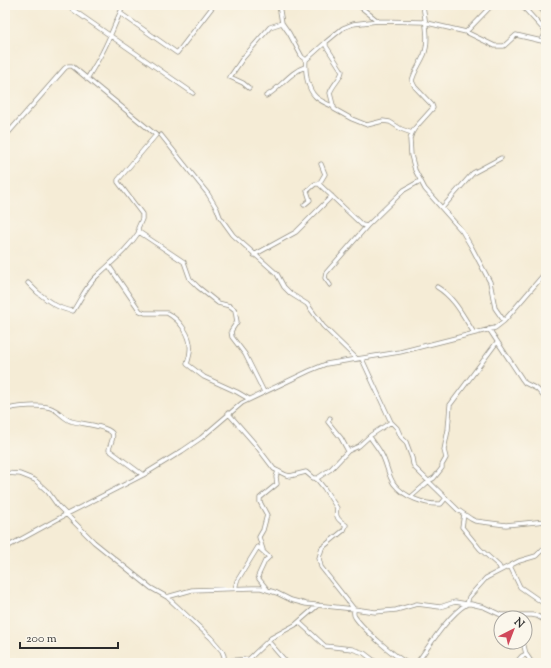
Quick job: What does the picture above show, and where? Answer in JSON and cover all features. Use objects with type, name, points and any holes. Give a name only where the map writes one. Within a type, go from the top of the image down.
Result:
[{"type":"street","points":[[66,5],[193,93]]},
{"type":"street","points":[[87,79],[103,52],[124,5]]},
{"type":"street","points":[[120,13],[177,53],[214,5]]},
{"type":"street","points":[[280,5],[282,23],[290,33],[302,57],[306,60]]},
{"type":"street","points":[[358,5],[378,21]]},
{"type":"street","points":[[423,5],[426,23],[425,52],[412,81],[415,87],[432,104],[433,108],[412,133],[410,139],[411,155],[415,170],[425,189],[462,231],[472,248],[490,282],[495,308],[504,321]]},
{"type":"street","points":[[466,32],[492,5]]},
{"type":"street","points":[[520,5],[546,32],[542,40]]},
{"type":"street","points":[[537,5],[546,14]]},
{"type":"street","points":[[334,107],[313,96],[304,67],[306,60],[340,30],[347,26],[378,21],[419,21],[466,32],[486,43],[502,47],[506,45],[515,35],[546,42]]},
{"type":"street","points":[[250,88],[230,77],[243,58],[270,27],[282,23]]},
{"type":"street","points":[[326,42],[326,46],[342,71],[342,76],[331,89],[330,93],[335,110],[367,125],[383,121],[390,122],[401,129],[412,133]]},
{"type":"street","points":[[5,134],[9,132],[65,68],[72,66],[156,135],[118,180],[142,214],[142,219],[138,228],[139,232],[130,246],[92,281],[73,311],[50,301],[35,291],[28,283]]},
{"type":"street","points":[[266,96],[274,92],[284,81],[304,67]]},
{"type":"street","points":[[161,135],[208,194],[220,217],[233,235],[277,274],[284,287],[291,294],[307,304],[323,326],[357,359]]},
{"type":"street","points":[[442,208],[473,173],[501,158]]},
{"type":"street","points":[[304,206],[310,200],[307,191],[315,184],[319,184],[325,174],[321,164]]},
{"type":"street","points":[[330,285],[325,278],[326,273],[367,226],[404,190],[420,181]]},
{"type":"street","points":[[319,184],[362,224],[367,226]]},
{"type":"street","points":[[254,255],[296,232],[332,196]]},
{"type":"street","points":[[139,232],[184,262],[190,279],[198,287],[218,303],[230,306],[235,310],[237,322],[231,331],[232,337],[245,354],[264,392]]},
{"type":"street","points":[[109,266],[140,311],[145,313],[167,313],[186,330],[190,348],[187,364],[204,377],[249,399]]},
{"type":"street","points":[[5,548],[143,475],[201,438],[228,414],[249,399],[326,364],[400,352],[495,328],[504,321],[546,272]]},
{"type":"street","points":[[437,287],[456,304],[474,333]]},
{"type":"street","points":[[489,329],[525,383],[537,389],[546,400]]},
{"type":"street","points":[[411,497],[440,472],[446,458],[444,450],[448,430],[450,406],[497,342]]},
{"type":"street","points":[[362,359],[391,422],[406,442],[414,466],[458,510],[475,521],[506,525],[546,521]]},
{"type":"street","points":[[5,410],[29,406],[52,408],[67,420],[96,426],[110,432],[113,435],[109,450],[143,475]]},
{"type":"street","points":[[228,414],[255,444],[271,466],[290,476],[306,472],[312,478],[316,479],[334,501],[337,508],[337,518],[346,525],[344,530],[322,548],[319,555],[319,563],[354,608],[354,616],[366,630],[399,659],[406,663]]},
{"type":"street","points":[[330,418],[328,422],[341,438],[348,451]]},
{"type":"street","points":[[316,479],[331,468],[348,451],[359,446],[391,422]]},
{"type":"street","points":[[370,437],[383,456],[394,484],[411,497],[423,503],[431,505],[441,504],[446,498]]},
{"type":"street","points":[[263,551],[259,537],[267,516],[260,502],[260,498],[278,484],[276,477],[278,471]]},
{"type":"street","points":[[5,472],[20,474],[35,480],[48,492],[58,506],[94,542],[151,588],[167,597],[219,646],[224,656],[224,662],[247,660],[273,636],[299,622],[318,605]]},
{"type":"street","points":[[464,514],[462,527],[484,553],[499,566],[501,570]]},
{"type":"street","points":[[417,663],[431,642],[458,609],[467,604],[469,597],[486,578],[519,561],[536,556],[546,546]]},
{"type":"street","points":[[235,589],[237,581],[258,547],[269,557],[265,561],[258,576],[259,580],[268,590]]},
{"type":"street","points":[[510,566],[520,587],[546,605]]},
{"type":"street","points":[[167,597],[192,590],[252,588],[268,590],[299,602],[354,608],[375,612],[396,610],[417,604],[440,607],[455,602],[484,607],[493,611]]},
{"type":"street","points":[[533,615],[546,621]]},
{"type":"street","points":[[299,622],[325,646],[352,649],[364,654],[377,663]]},
{"type":"street","points":[[268,640],[288,663]]},
{"type":"street","points":[[525,650],[532,663]]},
{"type":"street","points":[[516,663],[526,654]]}]
